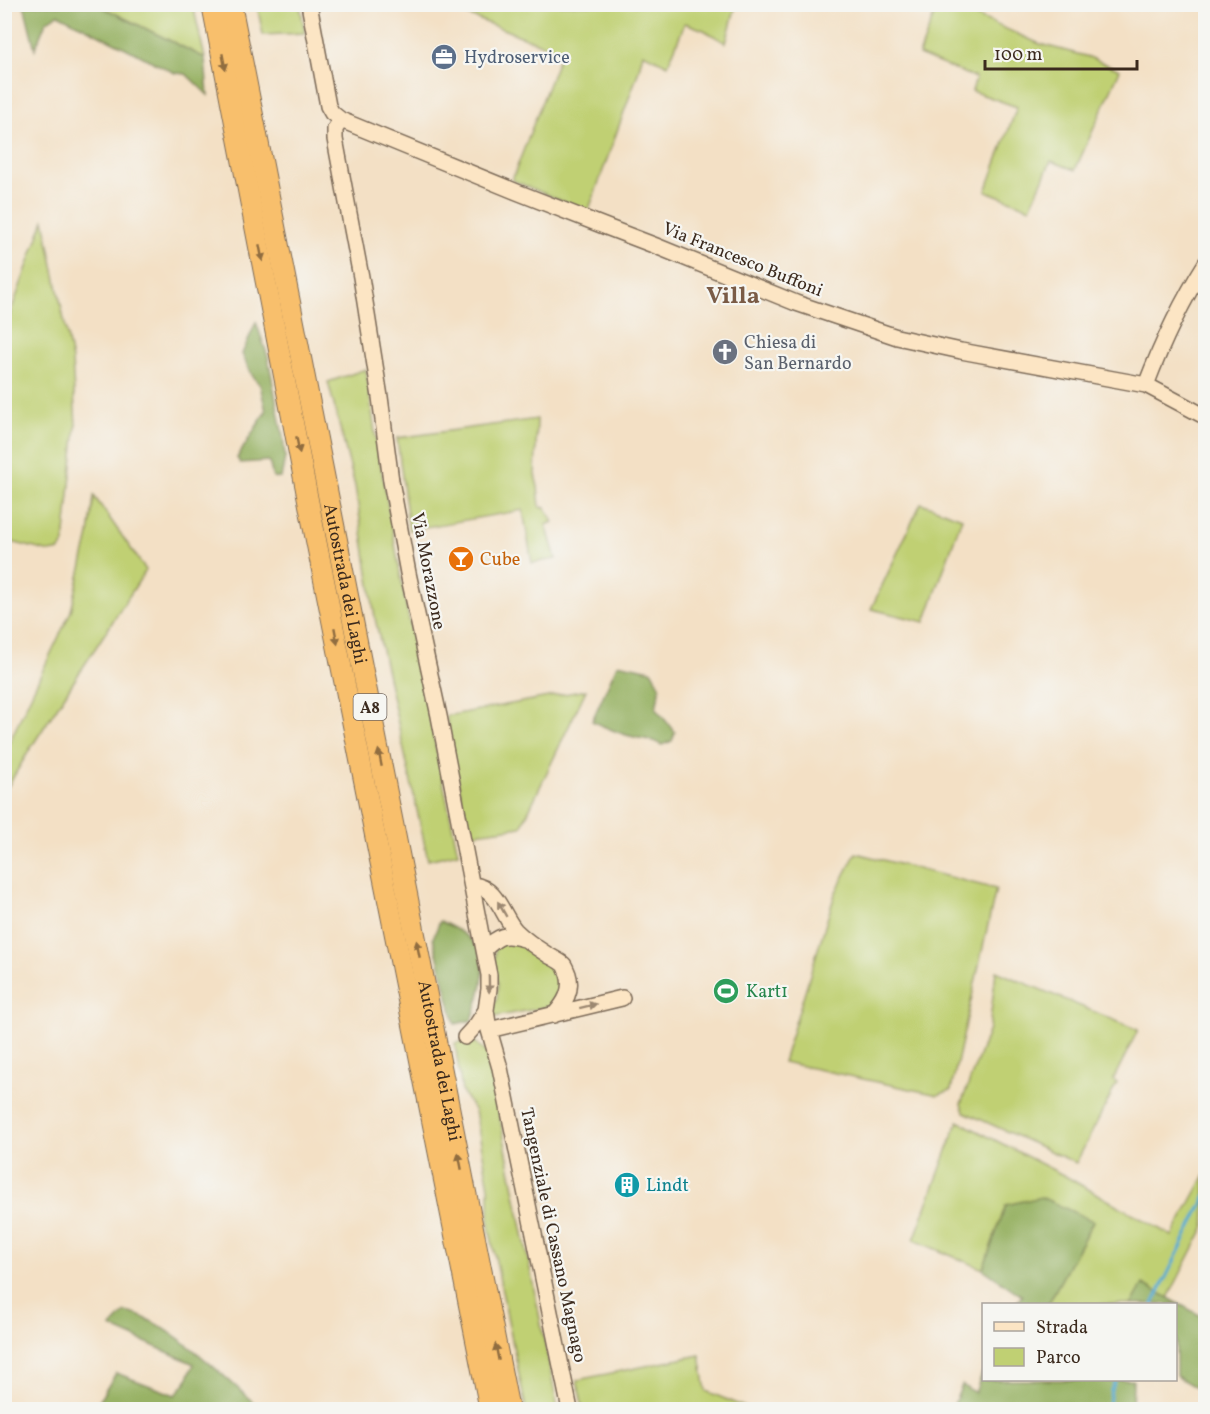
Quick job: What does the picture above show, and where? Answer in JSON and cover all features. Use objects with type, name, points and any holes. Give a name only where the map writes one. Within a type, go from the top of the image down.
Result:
[{"type":"highway","name":"Autostrada dei Laghi","points":[[212,4],[490,1410]]},
{"type":"highway","name":"Autostrada dei Laghi","points":[[231,4],[508,1410]]},
{"type":"street","points":[[309,4],[328,106],[332,113],[341,120]]},
{"type":"street","name":"Via Francesco Buffoni","points":[[341,120],[796,303],[859,325],[897,337],[960,351],[1146,385],[1206,417]]},
{"type":"street","name":"Via Morazzone","points":[[341,120],[335,129],[335,139],[363,288],[393,493],[473,885],[489,989],[486,1010],[489,1030]]},
{"type":"street","points":[[1146,385],[1194,280],[1206,263]]},
{"type":"street","points":[[473,885],[489,891],[509,921],[527,940],[563,964],[569,980],[568,996],[554,1015]]},
{"type":"street","points":[[484,950],[495,939],[503,936],[512,935],[527,940]]},
{"type":"street","points":[[489,1030],[622,998]]},
{"type":"street","points":[[465,1037],[486,1010]]},
{"type":"street","name":"Tangenziale di Cassano Magnago","points":[[500,1068],[499,1058],[503,1040],[512,1025]]},
{"type":"street","name":"Tangenziale di Cassano Magnago","points":[[489,1030],[500,1068],[570,1410]]},
{"type":"green space","points":[[24,5],[98,5],[205,58],[208,95],[186,74],[175,73],[58,14],[46,22],[35,49]]},
{"type":"green space","points":[[98,5],[193,5],[205,58]]},
{"type":"green space","points":[[257,5],[300,5],[305,33],[263,35]]},
{"type":"green space","points":[[442,5],[736,5],[726,43],[704,30],[685,23],[668,65],[643,53],[638,73],[588,212],[512,180],[561,52]]},
{"type":"green space","points":[[952,5],[1040,44],[1089,57],[1120,70],[1075,170],[1051,161],[1030,208],[986,191],[1017,107],[972,91],[976,78],[919,55],[937,7]]},
{"type":"green space","points":[[44,220],[72,360],[76,426],[64,543],[60,550],[50,552],[4,540],[5,328]]},
{"type":"green space","points":[[256,322],[268,357],[283,437],[285,457],[281,478],[273,478],[269,461],[240,463],[237,458],[266,411],[260,385],[252,375],[242,354]]},
{"type":"green space","points":[[366,369],[405,600],[458,853],[428,860],[375,618],[355,486],[328,382]]},
{"type":"green space","points":[[537,419],[535,475],[540,507],[546,508],[553,522],[546,525],[556,559],[532,563],[523,510],[409,530],[397,438]]},
{"type":"green space","points":[[94,496],[146,570],[5,791],[5,752],[71,611],[89,535]]},
{"type":"green space","points":[[921,503],[962,518],[925,622],[871,609]]},
{"type":"green space","points":[[617,665],[651,670],[660,687],[656,709],[675,732],[672,741],[662,745],[651,740],[623,734],[592,721]]},
{"type":"green space","points":[[586,690],[521,827],[468,834],[446,716]]},
{"type":"green space","points":[[856,853],[996,889],[951,1090],[938,1095],[783,1062],[835,894]]},
{"type":"green space","points":[[440,921],[460,931],[472,941],[483,962],[482,982],[472,1020],[455,1024],[433,938]]},
{"type":"green space","points":[[511,937],[557,967],[563,981],[559,995],[552,1006],[494,1017],[492,1011],[497,998],[498,983],[494,963],[496,946]]},
{"type":"green space","points":[[996,971],[1138,1030],[1113,1080],[1117,1083],[1076,1163],[964,1112],[961,1104],[989,1029]]},
{"type":"green space","points":[[473,1040],[487,1053],[558,1409],[526,1409],[489,1227],[489,1187],[475,1111],[462,1092],[455,1043]]},
{"type":"green space","points":[[958,1121],[1065,1176],[1172,1236],[1205,1175],[1205,1226],[1168,1298],[1143,1285],[1133,1303],[1049,1303],[1093,1221],[1006,1205],[983,1269],[914,1240]]},
{"type":"green space","points":[[1041,1197],[1093,1221],[1049,1303],[1016,1303],[1022,1296],[983,1269],[1006,1205]]},
{"type":"green space","points":[[1143,1284],[1205,1318],[1205,1393],[1177,1377],[1177,1303],[1133,1303]]},
{"type":"green space","points":[[125,1312],[142,1317],[178,1338],[261,1409],[94,1409],[116,1373],[175,1395],[186,1382],[194,1364],[111,1327]]},
{"type":"green space","points":[[700,1355],[706,1391],[749,1409],[583,1409],[577,1380]]},
{"type":"green space","points":[[982,1374],[982,1381],[1133,1381],[1132,1409],[952,1409],[962,1385],[975,1393]]},
{"type":"waterway","points":[[1153,1303],[1206,1196]]},
{"type":"waterway","points":[[1108,1410],[1111,1390],[1116,1381]]},
{"type":"place","name":"Hydroservice","points":[[444,57]]},
{"type":"place","name":"Chiesa di San Bernardo","points":[[725,352]]},
{"type":"place","name":"Cube","points":[[461,559]]},
{"type":"place","name":"Kart1","points":[[726,991]]},
{"type":"place","name":"Lindt","points":[[627,1185]]},
{"type":"district","name":"Villa","points":[[733,295]]}]
